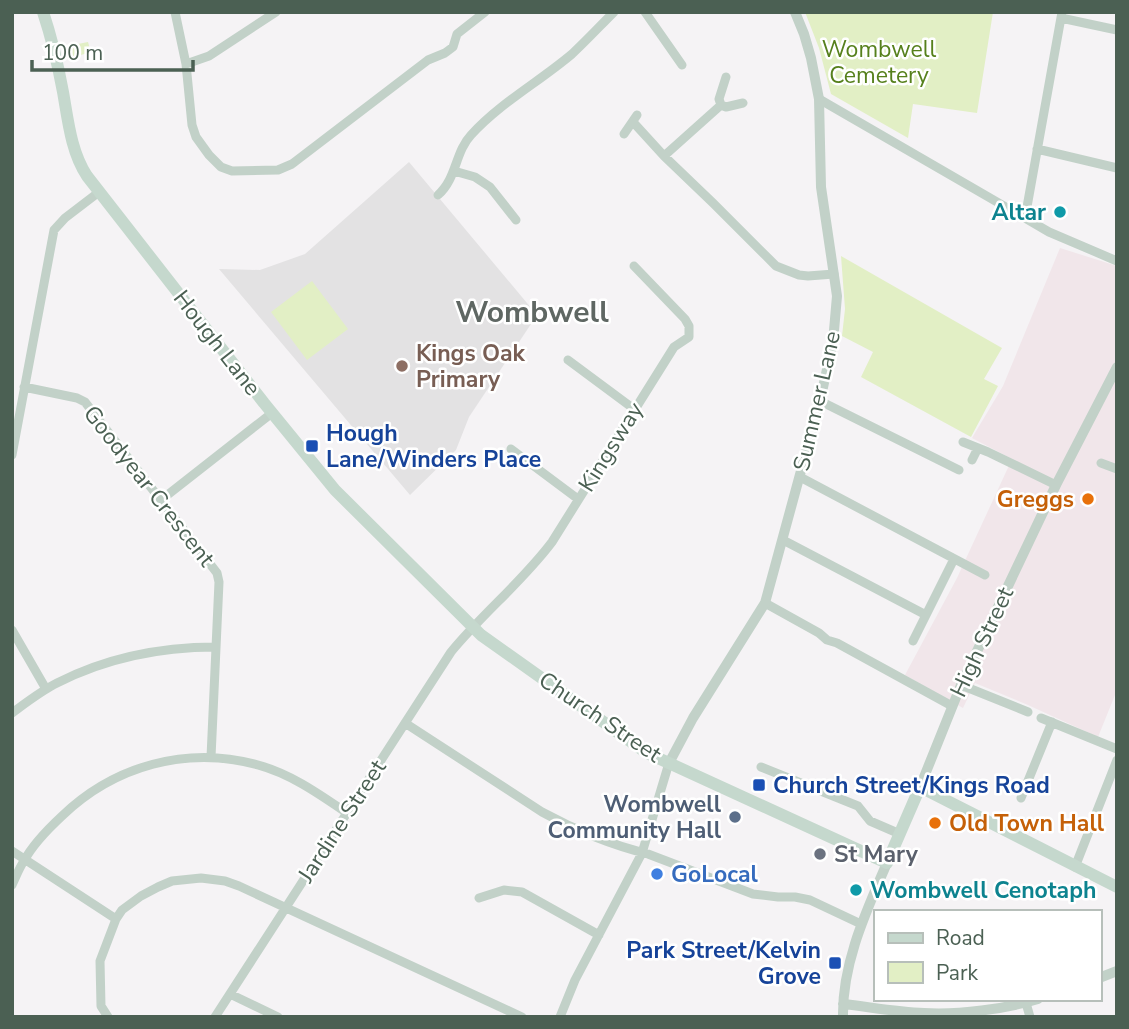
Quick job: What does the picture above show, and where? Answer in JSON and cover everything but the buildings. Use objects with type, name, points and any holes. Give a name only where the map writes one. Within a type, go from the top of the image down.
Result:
[{"type":"main road","name":"Hough Lane","points":[[43,12],[53,42],[72,141],[80,166],[335,490],[472,627]]},
{"type":"main road","name":"Church Street","points":[[472,627],[647,753],[887,863]]},
{"type":"main road","name":"High Street","points":[[887,863],[920,787]]},
{"type":"main road","points":[[920,787],[1117,887]]},
{"type":"street","points":[[175,12],[186,64],[192,125],[196,137],[221,167],[233,171],[278,170],[292,164],[428,60],[445,54],[453,47],[457,34],[485,12]]},
{"type":"street","points":[[186,64],[209,56],[276,12]]},
{"type":"street","points":[[438,195],[454,172],[461,147],[474,131],[571,54],[614,12]]},
{"type":"street","points":[[645,12],[682,65]]},
{"type":"street","name":"Summer Lane","points":[[669,763],[693,718],[765,603],[820,401],[833,342],[837,296],[821,187],[819,99],[811,58],[795,12]]},
{"type":"street","points":[[1025,218],[1062,15],[1117,30]]},
{"type":"street","points":[[721,105],[719,99],[726,77]]},
{"type":"street","points":[[819,99],[1057,236],[1117,261]]},
{"type":"street","points":[[721,105],[726,107],[743,103]]},
{"type":"street","points":[[664,156],[721,105]]},
{"type":"street","points":[[624,134],[635,119],[664,156],[776,266],[799,275],[834,274]]},
{"type":"street","points":[[1037,149],[1117,168]]},
{"type":"street","points":[[454,172],[475,177],[490,187],[516,220]]},
{"type":"street","points":[[12,455],[54,230],[99,192]]},
{"type":"street","name":"Kingsway","points":[[472,627],[539,559],[552,542],[674,347],[689,337],[689,326],[685,319],[634,266]]},
{"type":"street","points":[[568,360],[634,409]]},
{"type":"street","name":"High Street","points":[[920,787],[961,685],[1056,485],[1117,367]]},
{"type":"street","name":"Goodyear Crescent","points":[[24,387],[85,402],[217,573],[219,582],[211,757]]},
{"type":"street","points":[[820,401],[955,468],[956,456]]},
{"type":"street","points":[[161,499],[272,413]]},
{"type":"street","points":[[963,442],[1056,485]]},
{"type":"street","points":[[972,460],[978,448]]},
{"type":"street","points":[[511,449],[578,499]]},
{"type":"street","points":[[1101,463],[1117,469]]},
{"type":"street","points":[[800,477],[985,575]]},
{"type":"street","points":[[783,540],[926,615]]},
{"type":"street","points":[[913,642],[954,559]]},
{"type":"street","points":[[765,603],[827,640],[952,706]]},
{"type":"street","name":"Jardine Street","points":[[215,1017],[451,652],[472,627]]},
{"type":"street","points":[[12,630],[46,689]]},
{"type":"street","points":[[12,713],[46,689],[114,660],[169,650],[216,647]]},
{"type":"street","points":[[961,685],[1028,712]]},
{"type":"street","points":[[1041,718],[1117,749]]},
{"type":"street","points":[[1021,798],[1052,722]]},
{"type":"street","points":[[405,723],[542,812],[577,829],[753,894],[810,900],[861,924]]},
{"type":"street","points":[[12,885],[24,859],[46,831],[73,806],[97,788],[159,762],[211,757],[256,764],[302,783],[346,813]]},
{"type":"street","points":[[1075,867],[1117,760]]},
{"type":"street","points":[[560,1017],[575,980],[642,853],[669,763]]},
{"type":"street","points":[[761,767],[858,806],[870,821],[900,834]]},
{"type":"street","points":[[12,851],[116,919]]},
{"type":"street","name":"High Street","points":[[843,1017],[847,971],[861,924],[887,863]]},
{"type":"street","points":[[108,1017],[101,1006],[100,961],[116,919],[130,903],[158,887],[172,881],[194,878],[232,883],[522,1017]]},
{"type":"street","points":[[479,898],[504,890],[522,892],[599,934]]},
{"type":"street","points":[[230,994],[278,1017]]},
{"type":"street","points":[[843,1004],[925,1013],[965,1012],[1032,1001]]},
{"type":"street","points":[[1026,1003],[1030,1017]]},
{"type":"shaded area","name":"Kings Oak Primary","points":[[409,162],[537,315],[469,417],[456,450],[410,495],[219,269],[260,270],[305,254]]},
{"type":"shaded area","points":[[1060,248],[1117,266],[1117,690],[1098,737],[975,683],[963,708],[905,675],[957,578],[1012,459],[972,438],[1003,386]]},
{"type":"green space","name":"Wombwell Cemetery","points":[[805,12],[993,12],[977,113],[913,104],[908,138],[831,94],[819,48]]},
{"type":"green space","points":[[88,42],[88,53],[66,59],[63,47]]},
{"type":"green space","points":[[841,256],[1002,348],[984,379],[998,386],[971,437],[861,377],[873,352],[842,336],[845,309]]},
{"type":"green space","points":[[312,281],[348,329],[307,360],[271,312]]},
{"type":"place","name":"Altar","points":[[1060,212]]},
{"type":"place","name":"Kings Oak Primary","points":[[402,366]]},
{"type":"place","name":"Hough Lane/Winders Place","points":[[312,446]]},
{"type":"place","name":"Greggs","points":[[1088,499]]},
{"type":"place","name":"Church Street/Kings Road","points":[[759,785]]},
{"type":"place","name":"Wombwell Community Hall","points":[[735,817]]},
{"type":"place","name":"Old Town Hall","points":[[935,823]]},
{"type":"place","name":"St Mary","points":[[820,854]]},
{"type":"place","name":"GoLocal","points":[[657,874]]},
{"type":"place","name":"Wombwell Cenotaph","points":[[856,890]]},
{"type":"place","name":"Park Street/Kelvin Grove","points":[[835,963]]},
{"type":"district","name":"Wombwell","points":[[532,312]]}]
